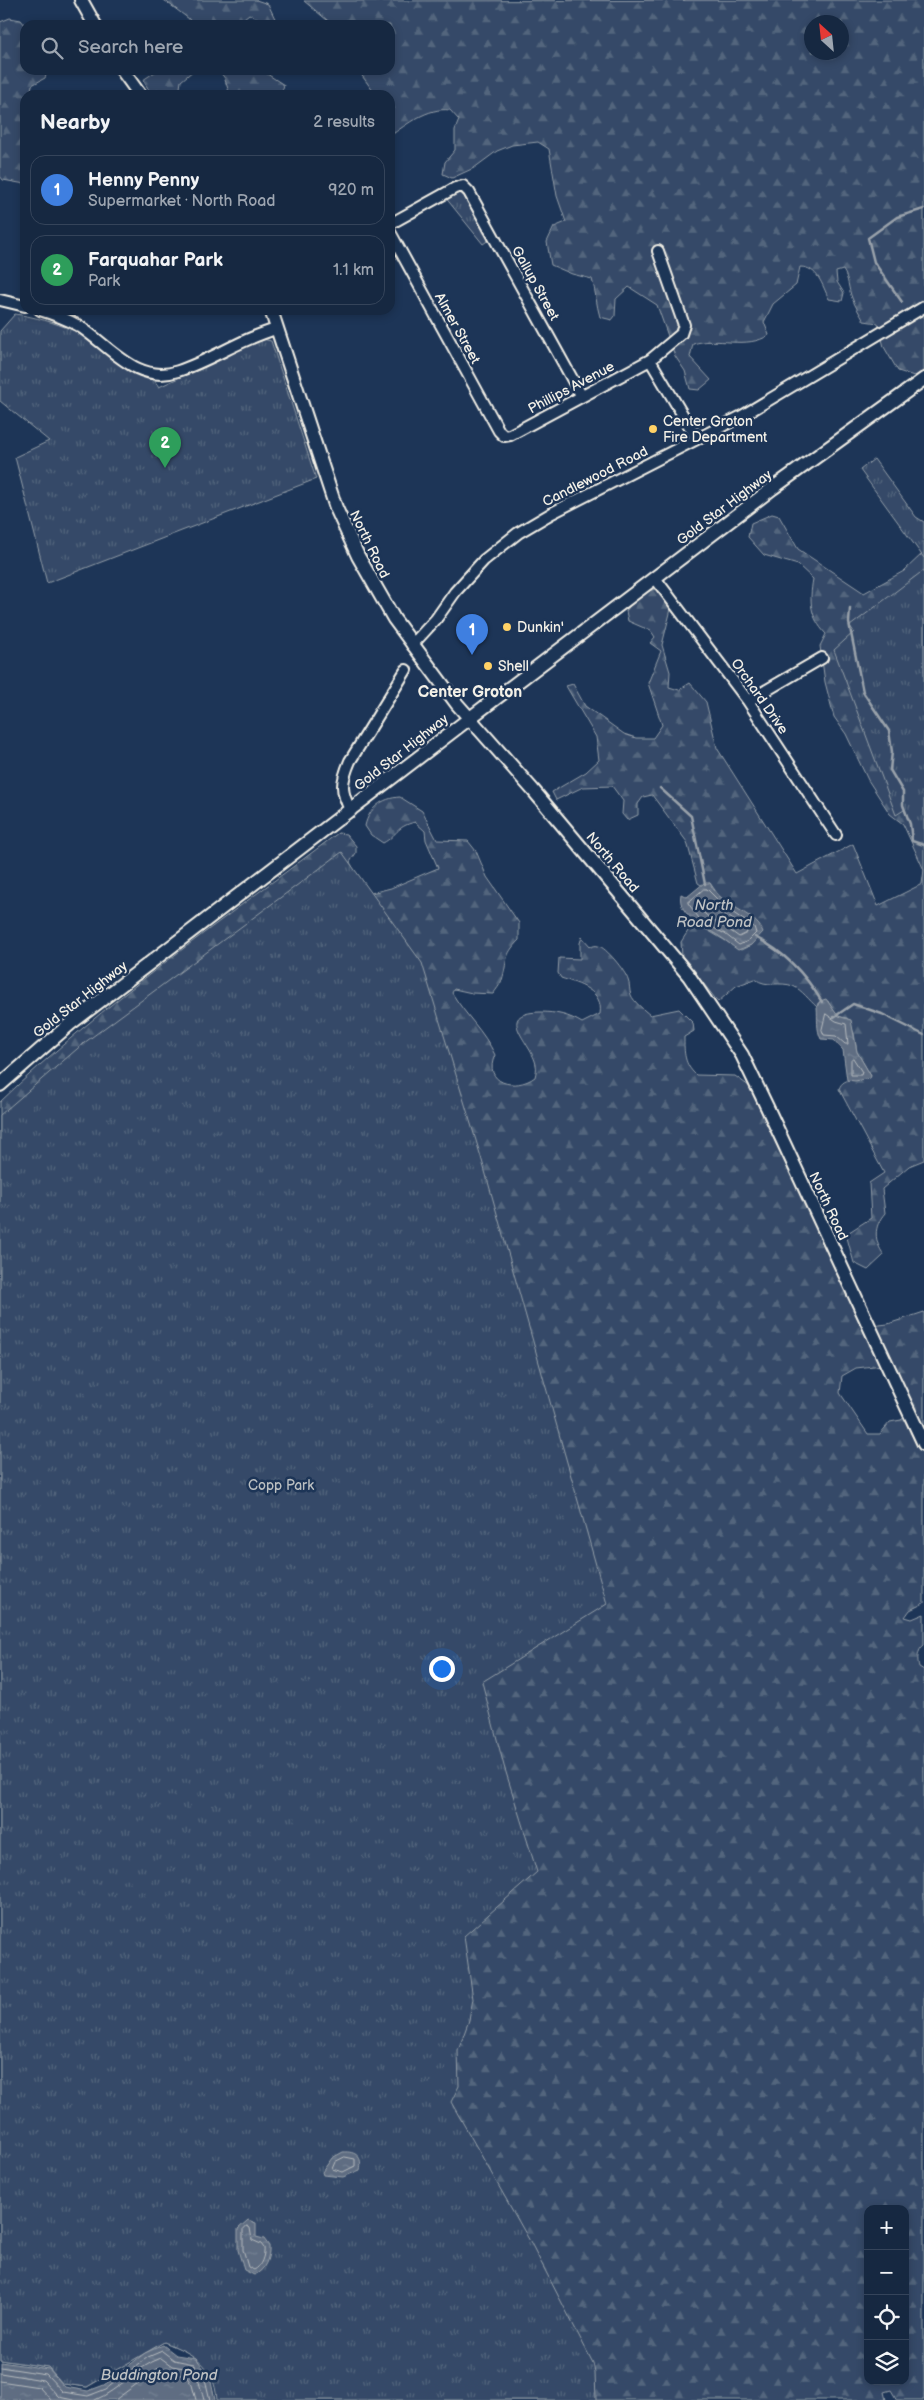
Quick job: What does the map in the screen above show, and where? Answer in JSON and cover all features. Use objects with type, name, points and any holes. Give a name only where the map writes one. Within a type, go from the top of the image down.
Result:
[{"type":"main road","points":[[81,0],[92,20]]},
{"type":"main road","points":[[126,75],[136,90]]},
{"type":"main road","name":"North Road","points":[[273,315],[336,508],[377,591],[412,645],[470,718],[683,968],[718,1016],[742,1055],[924,1444]]},
{"type":"main road","name":"Gold Star Highway","points":[[0,1085],[70,1024],[351,811],[470,718],[773,488],[924,379]]},
{"type":"street","name":"Gallup Street","points":[[395,221],[455,188],[463,186],[470,192],[581,396]]},
{"type":"street","name":"Almer Street","points":[[395,241],[499,431],[504,436]]},
{"type":"street","name":"Phillips Avenue","points":[[504,436],[510,435],[650,360],[681,334],[684,325],[658,251]]},
{"type":"street","points":[[0,300],[20,305]]},
{"type":"street","name":"Candlewood Road","points":[[412,645],[484,560],[518,533],[552,513],[742,416],[924,307]]},
{"type":"street","points":[[53,315],[78,325],[124,361],[150,374],[176,372],[251,337],[277,329]]},
{"type":"street","points":[[650,360],[697,439]]},
{"type":"street","name":"Orchard Drive","points":[[655,578],[748,701],[836,834]]},
{"type":"street","points":[[748,701],[822,658]]},
{"type":"street","points":[[351,811],[344,797],[344,776],[350,761],[406,670]]},
{"type":"green space","points":[[164,0],[256,0],[268,4],[276,20],[261,20],[249,14],[242,20],[189,19]]},
{"type":"green space","points":[[924,0],[924,379],[898,371],[884,347],[878,323],[864,321],[858,310],[843,270],[836,272],[837,282],[844,293],[842,301],[829,299],[815,273],[800,267],[796,285],[773,304],[764,322],[769,335],[751,342],[712,341],[693,344],[690,357],[711,380],[699,390],[690,389],[685,371],[675,356],[657,305],[629,287],[616,299],[615,316],[612,320],[600,317],[592,279],[572,274],[551,265],[547,242],[554,227],[566,222],[557,196],[549,149],[538,142],[512,145],[497,151],[474,168],[452,178],[443,174],[445,162],[455,150],[455,130],[459,120],[450,110],[434,111],[418,117],[395,132],[395,90],[372,90],[361,75],[395,75],[395,20],[327,20],[304,1]]},
{"type":"green space","points":[[10,18],[21,20],[20,75],[46,75],[45,78],[32,85],[31,90],[20,90],[20,183],[3,180],[0,176],[0,22]]},
{"type":"green space","points":[[150,75],[188,75],[181,81],[180,90],[149,90],[143,80]]},
{"type":"green space","points":[[222,75],[269,75],[284,85],[282,90],[228,90]]},
{"type":"green space","points":[[453,192],[462,194],[493,237],[483,244],[445,197]]},
{"type":"green space","points":[[15,314],[45,320],[86,336],[125,358],[152,378],[159,387],[263,339],[271,341],[316,479],[47,583],[15,457],[49,441],[0,401],[0,331]]},
{"type":"green space","points":[[874,459],[916,517],[924,522],[924,558],[860,470]]},
{"type":"green space","points":[[772,514],[779,516],[798,549],[864,593],[904,571],[924,552],[924,870],[903,824],[890,814],[868,780],[846,734],[834,717],[825,682],[820,646],[826,634],[817,621],[812,609],[813,579],[798,565],[764,555],[748,537],[751,523]]},
{"type":"green space","points":[[924,570],[924,845],[912,841],[910,824],[904,810],[896,815],[834,650],[854,632],[850,626]]},
{"type":"green space","points":[[657,589],[671,609],[662,645],[670,672],[669,687],[679,690],[690,683],[706,702],[717,748],[797,874],[853,844],[878,906],[922,884],[924,870],[924,1160],[909,1166],[882,1189],[885,1213],[878,1224],[876,1234],[878,1244],[884,1255],[868,1270],[854,1263],[846,1234],[871,1218],[869,1183],[884,1173],[839,1089],[841,1084],[848,1080],[871,1076],[857,1052],[854,1033],[847,1018],[837,1015],[828,1001],[818,1003],[817,1007],[793,986],[769,984],[755,979],[736,986],[718,1002],[682,956],[681,942],[690,928],[697,924],[741,950],[751,945],[758,924],[719,896],[710,883],[701,885],[698,883],[687,842],[652,795],[643,797],[638,804],[638,815],[627,820],[622,814],[623,801],[612,786],[583,787],[556,800],[552,792],[586,772],[599,760],[596,737],[566,686],[573,684],[585,706],[624,734],[636,738],[653,738],[662,725],[648,683],[661,651],[650,643],[655,637],[651,631],[628,621],[626,611],[632,603],[648,591]]},
{"type":"green space","points":[[400,797],[422,811],[437,840],[468,841],[476,851],[487,877],[519,923],[519,940],[510,950],[502,980],[493,994],[472,993],[454,989],[452,993],[491,1046],[495,1055],[492,1065],[493,1072],[497,1078],[510,1084],[518,1084],[527,1082],[535,1077],[536,1065],[519,1031],[517,1024],[519,1018],[526,1014],[540,1012],[562,1014],[582,1023],[600,1014],[598,999],[594,994],[582,986],[561,978],[558,973],[559,958],[580,959],[582,937],[591,947],[601,947],[615,960],[623,971],[629,982],[632,998],[639,1006],[650,1015],[679,1009],[693,1023],[694,1031],[684,1037],[684,1048],[689,1067],[696,1075],[735,1076],[749,1086],[863,1327],[888,1324],[924,1312],[924,1603],[910,1610],[905,1617],[912,1619],[924,1614],[924,1645],[919,1652],[918,1658],[919,1667],[924,1670],[924,2400],[897,2400],[891,2390],[884,2392],[886,2400],[218,2400],[212,2377],[201,2362],[185,2351],[164,2342],[87,2387],[63,2384],[48,2367],[0,2360],[0,1102],[40,1065],[122,996],[338,833],[346,834],[356,846],[356,853],[350,862],[367,894],[391,888],[438,868],[426,840],[425,831],[415,822],[404,826],[383,843],[371,835],[365,826],[367,820],[377,805],[388,799]],"holes":[[[883,1365],[906,1416],[901,1420],[890,1422],[880,1434],[868,1434],[840,1393],[842,1376],[856,1368]]]},
{"type":"green space","name":"Copp Park","points":[[342,852],[422,963],[481,1157],[607,1604],[482,1682],[504,1766],[537,1872],[464,1936],[473,1999],[469,2020],[458,2051],[459,2086],[451,2102],[531,2243],[593,2363],[596,2400],[217,2400],[212,2377],[201,2362],[185,2351],[164,2342],[87,2387],[63,2384],[48,2367],[0,2360],[0,1115],[84,1043]]},
{"type":"water","name":"North Road Pond","points":[[704,883],[710,883],[721,898],[759,925],[763,932],[751,945],[738,950],[695,921],[683,909],[681,894],[687,897]]},
{"type":"water","points":[[826,999],[838,1016],[851,1020],[857,1052],[871,1076],[870,1078],[855,1081],[847,1080],[843,1050],[834,1040],[821,1039],[817,1007],[820,1001]]},
{"type":"water","points":[[343,2152],[358,2156],[361,2165],[360,2170],[343,2177],[323,2175],[322,2172],[332,2158]]},
{"type":"water","points":[[248,2220],[256,2223],[256,2237],[264,2239],[269,2246],[269,2255],[266,2263],[254,2275],[244,2270],[238,2250],[238,2229]]},
{"type":"water","name":"Buddington Pond","points":[[163,2345],[176,2355],[196,2358],[210,2377],[215,2400],[0,2400],[0,2362],[49,2369],[65,2387],[88,2391],[104,2385],[145,2353]]},
{"type":"waterway","points":[[902,302],[874,262],[868,238],[897,217],[924,209]]},
{"type":"waterway","points":[[850,608],[849,623],[863,692],[889,731],[892,752],[890,770],[903,792],[903,805],[910,824],[912,841],[924,845]]},
{"type":"waterway","points":[[660,788],[691,816],[705,884]]},
{"type":"waterway","points":[[755,937],[775,949],[793,965],[809,982],[822,1002]]},
{"type":"waterway","points":[[834,1017],[853,1004],[882,1014],[924,1035]]},
{"type":"place","name":"Center Groton Fire Department","points":[[653,429]]},
{"type":"place","name":"Farquahar Park","points":[[165,468]]},
{"type":"place","name":"Dunkin'","points":[[507,627]]},
{"type":"place","name":"Henny Penny","points":[[472,655]]},
{"type":"place","name":"Shell","points":[[488,666]]},
{"type":"district","name":"Center Groton","points":[[470,691]]}]
